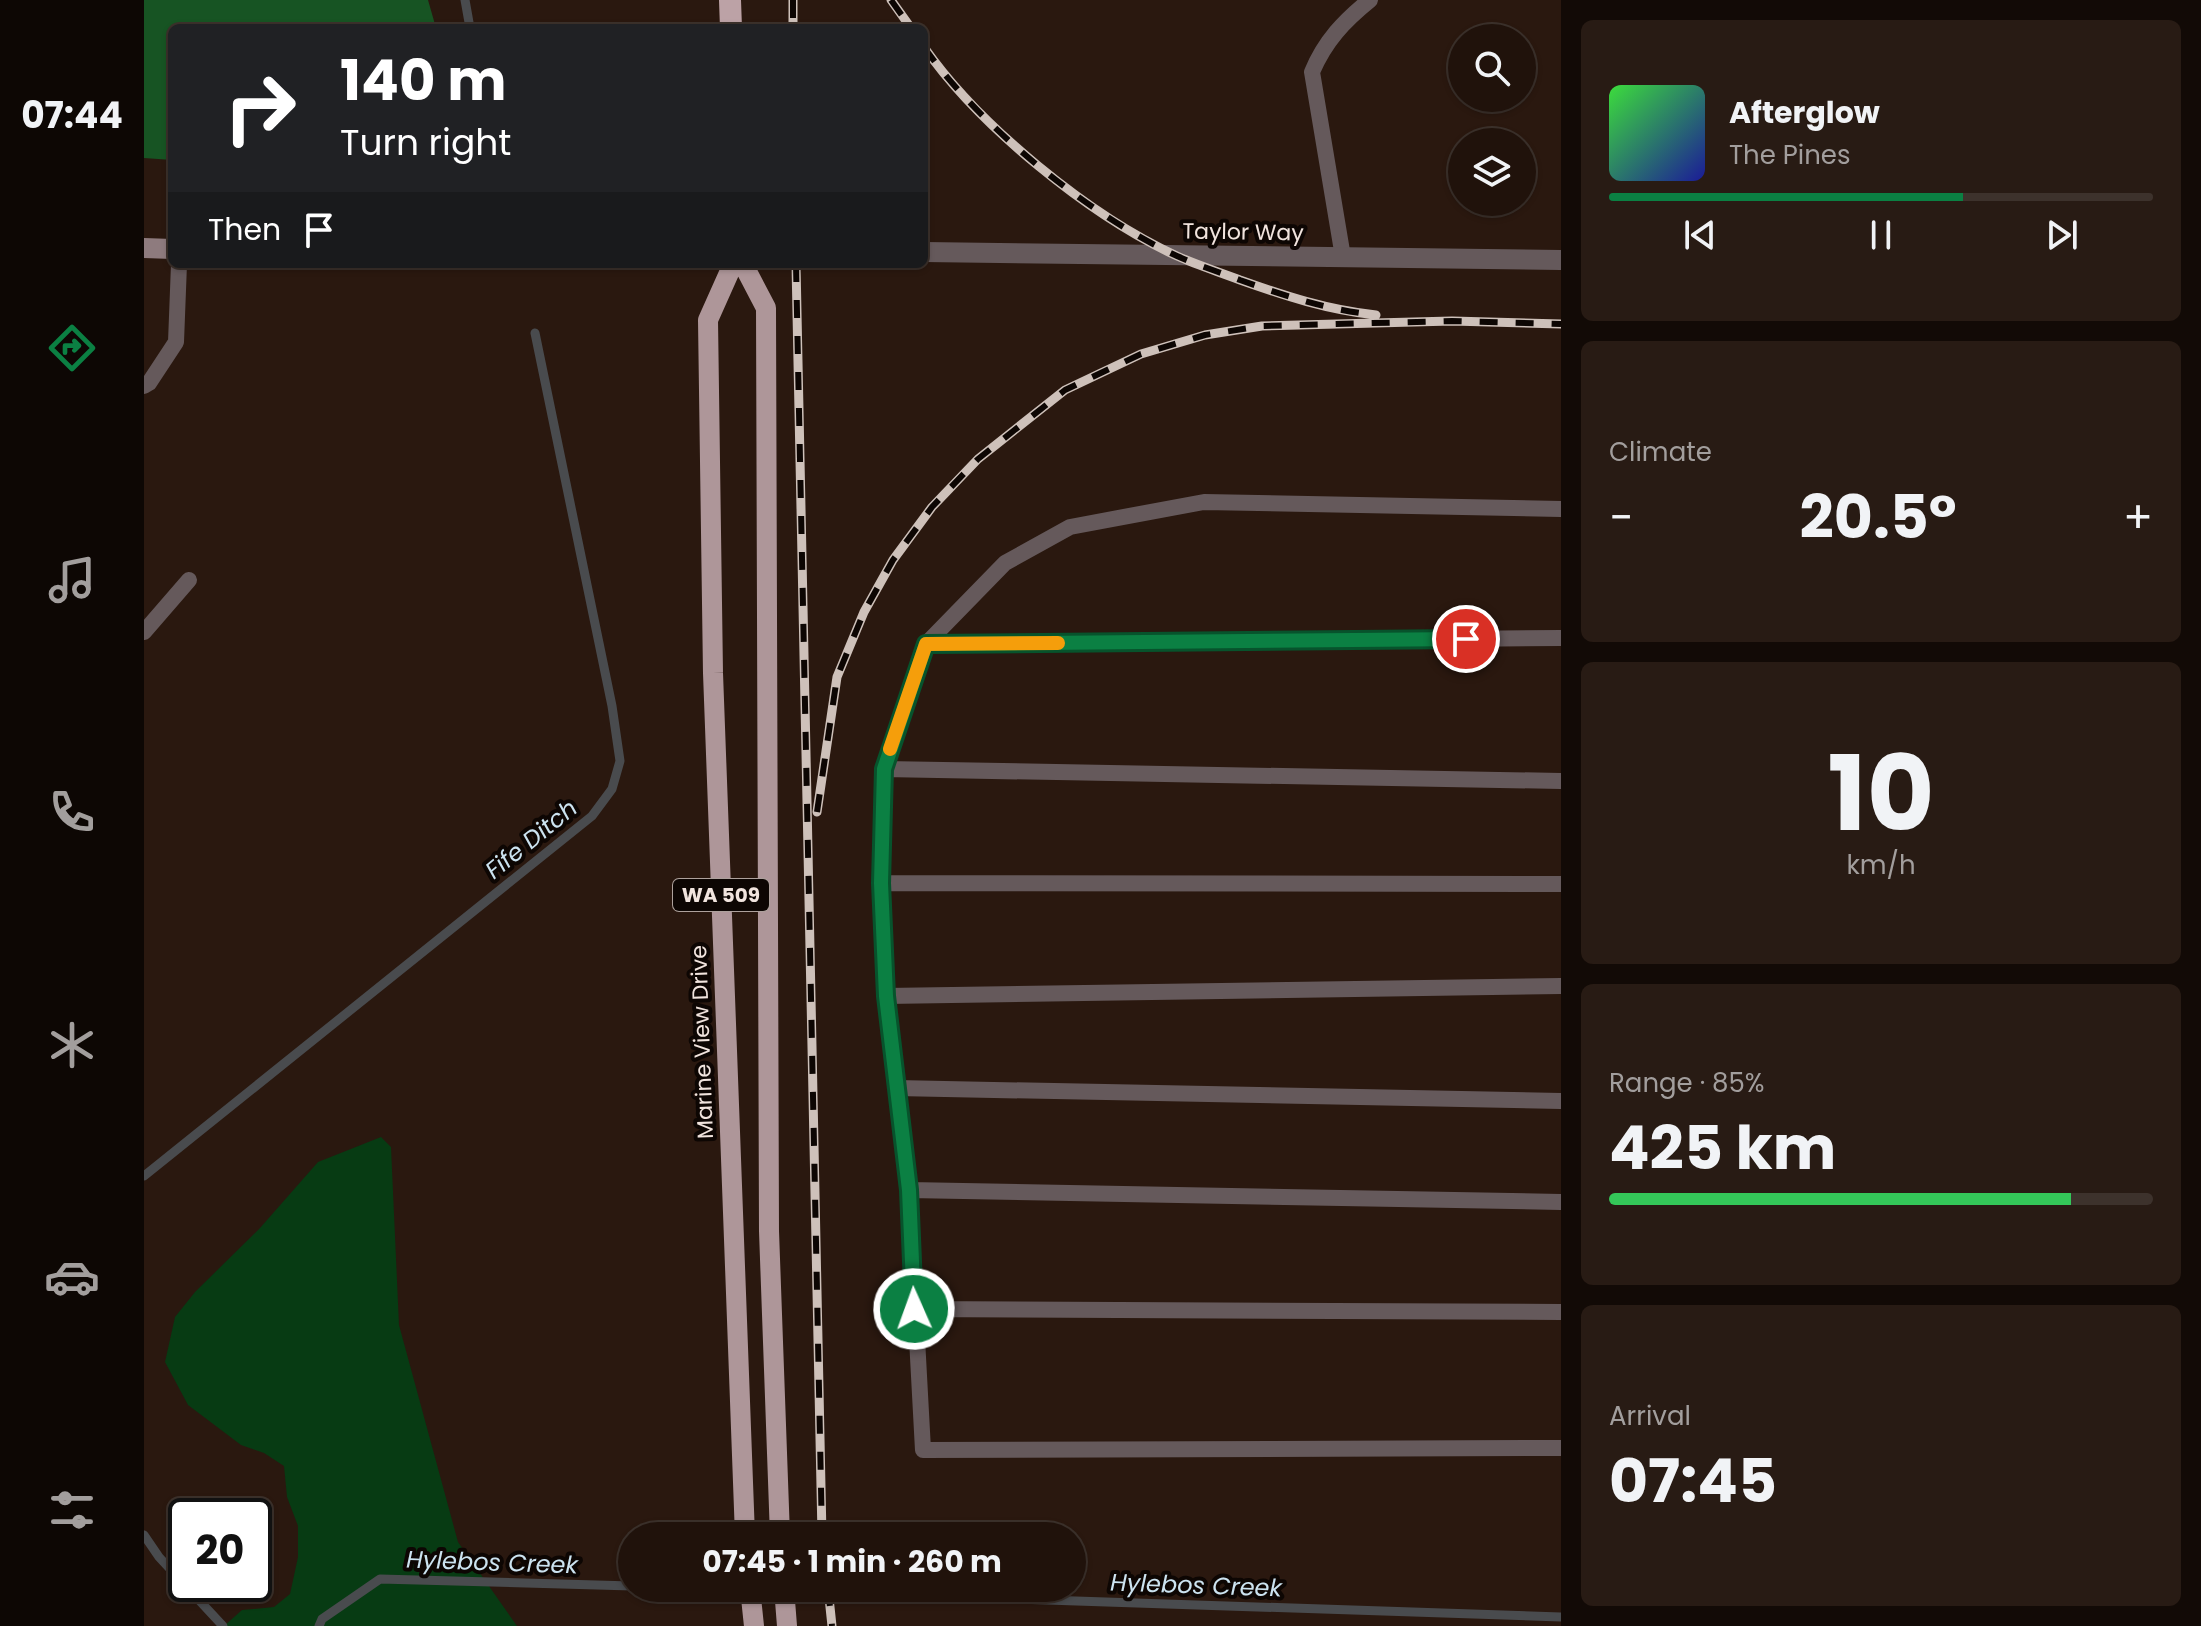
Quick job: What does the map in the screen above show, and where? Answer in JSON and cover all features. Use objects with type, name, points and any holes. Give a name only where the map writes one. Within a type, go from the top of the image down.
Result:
[{"type":"highway","points":[[730,0],[731,24]]},
{"type":"main road","points":[[144,248],[168,249]]},
{"type":"main road","name":"Marine View Drive","points":[[731,268],[708,320],[714,687],[745,1522]]},
{"type":"main road","name":"WA 509","points":[[745,268],[766,308],[769,1231],[779,1522]]},
{"type":"main road","points":[[751,1602],[754,1626]]},
{"type":"main road","points":[[785,1602],[787,1626]]},
{"type":"street","name":"Taylor Way","points":[[928,252],[1561,260]]},
{"type":"lane","points":[[1343,257],[1312,72],[1321,50],[1335,31],[1370,0]]},
{"type":"lane","points":[[144,386],[176,342],[179,268]]},
{"type":"lane","points":[[1561,509],[1204,502],[1070,527],[1005,563],[926,644],[884,769],[881,883],[886,996],[909,1190],[923,1450],[1561,1448]]},
{"type":"lane","points":[[144,632],[189,580]]},
{"type":"lane","points":[[926,644],[1561,638]]},
{"type":"lane","points":[[884,769],[1561,781]]},
{"type":"lane","points":[[881,883],[1561,884]]},
{"type":"lane","points":[[886,996],[1561,986]]},
{"type":"lane","points":[[896,1088],[1561,1101]]},
{"type":"lane","points":[[909,1190],[1561,1202]]},
{"type":"lane","points":[[914,1309],[1561,1312]]},
{"type":"green space","points":[[144,0],[428,0],[435,24],[168,24],[168,160],[144,158]]},
{"type":"green space","points":[[381,1137],[391,1147],[399,1325],[458,1542],[517,1626],[224,1626],[242,1610],[274,1607],[290,1594],[298,1557],[298,1526],[287,1497],[284,1466],[264,1453],[241,1445],[188,1405],[165,1362],[175,1317],[318,1162]]},
{"type":"waterway","name":"Fife Ditch","points":[[465,0],[469,24]]},
{"type":"waterway","name":"Fife Ditch","points":[[144,1176],[592,816],[612,789],[620,761],[612,706],[535,333]]},
{"type":"waterway","name":"Fife Ditch","points":[[144,1535],[159,1557],[223,1626]]},
{"type":"waterway","name":"Hylebos Creek","points":[[319,1626],[322,1619],[380,1579],[618,1586]]},
{"type":"waterway","name":"Hylebos Creek","points":[[1086,1601],[1561,1617]]},
{"type":"railway","points":[[793,0],[793,24]]},
{"type":"railway","points":[[891,0],[908,24]]},
{"type":"railway","points":[[928,52],[974,107],[1038,166],[1108,218],[1143,239],[1185,259],[1273,292],[1324,306],[1376,315]]},
{"type":"railway","points":[[796,268],[822,1522]]},
{"type":"railway","points":[[817,812],[837,677],[864,612],[893,560],[932,507],[978,459],[1065,390],[1141,354],[1205,335],[1262,326],[1452,321],[1561,324]]},
{"type":"railway","points":[[829,1602],[832,1626]]},
{"type":"slow traffic","points":[[890,749],[926,644],[1058,643]]},
{"type":"route","points":[[914,1309],[909,1190],[886,996],[881,883],[884,769],[926,644],[1466,639]]}]
